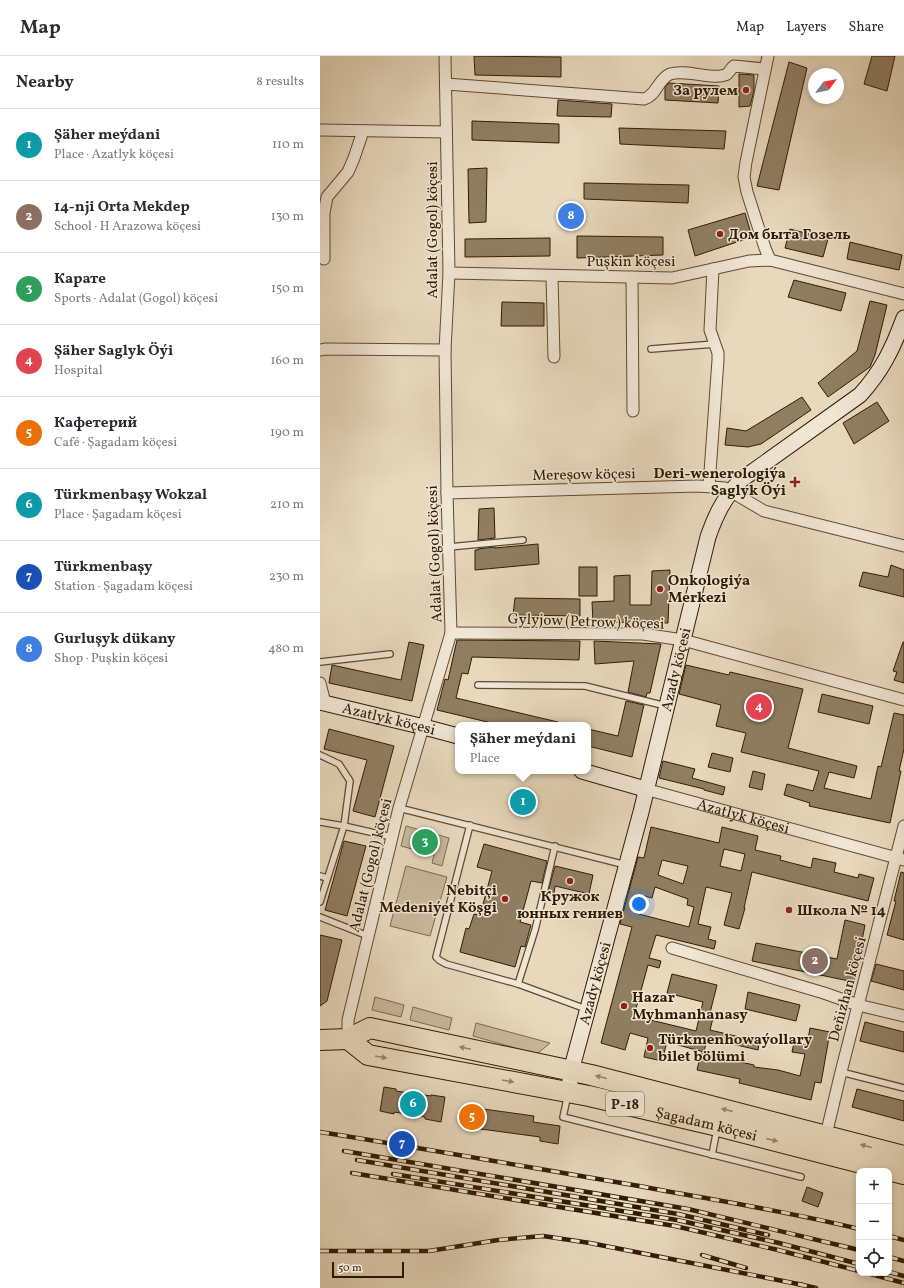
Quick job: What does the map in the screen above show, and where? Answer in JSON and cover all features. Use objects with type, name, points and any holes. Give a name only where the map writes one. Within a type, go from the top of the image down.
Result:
[{"type":"highway","name":"Şagadam köçesi","points":[[320,1040],[348,1039],[370,1028],[591,1075],[904,1156]]},
{"type":"highway","name":"Şagadam köçesi","points":[[348,1039],[368,1055],[589,1096],[718,1126],[904,1174]]},
{"type":"main road","name":"Azady köçesi","points":[[569,1092],[571,1071],[641,812],[645,789],[708,537],[721,504],[731,490],[752,471],[860,395],[873,381],[884,364],[904,318]]},
{"type":"main road","name":"Azatlyk köçesi","points":[[323,702],[455,735]]},
{"type":"main road","name":"Azatlyk köçesi","points":[[591,774],[645,789]]},
{"type":"street","name":"Adalat (Gogol) köçesi","points":[[348,1039],[348,1020],[399,808],[451,633],[445,350],[448,273],[445,56]]},
{"type":"street","points":[[768,56],[744,177],[747,192],[770,260]]},
{"type":"street","points":[[446,84],[644,99],[653,94],[663,78],[670,74],[684,73],[720,76],[727,74],[734,66],[765,69]]},
{"type":"street","points":[[320,130],[446,132]]},
{"type":"street","points":[[324,259],[324,213],[327,197],[348,172],[363,131]]},
{"type":"street","name":"Puşkin köçesi","points":[[448,273],[672,278],[749,261],[770,260],[904,294]]},
{"type":"street","points":[[708,486],[718,360],[715,344],[710,330],[713,270]]},
{"type":"street","points":[[552,276],[554,357]]},
{"type":"street","points":[[632,277],[633,412]]},
{"type":"street","points":[[320,350],[445,350]]},
{"type":"street","name":"Mereşow köçesi","points":[[447,493],[708,486],[731,490],[764,511],[904,546]]},
{"type":"street","name":"Gylyjow (Petrow) köçesi","points":[[451,633],[643,634],[683,640],[904,700]]},
{"type":"street","points":[[320,683],[323,702]]},
{"type":"street","name":"Azatlyk köçesi","points":[[645,789],[900,859]]},
{"type":"street","name":"Deňizhan köçesi","points":[[826,1136],[858,1005],[900,859],[904,826]]},
{"type":"street","points":[[672,948],[824,993],[858,1005],[904,1016]]},
{"type":"lane","points":[[651,349],[715,344]]},
{"type":"lane","points":[[449,547],[522,540]]},
{"type":"lane","points":[[320,662],[390,654]]},
{"type":"lane","points":[[478,685],[586,686],[666,706]]},
{"type":"lane","points":[[320,755],[339,764],[350,781],[344,826],[320,902]]},
{"type":"lane","points":[[399,808],[627,865]]},
{"type":"lane","points":[[320,822],[392,836]]},
{"type":"lane","points":[[470,825],[436,957],[446,964],[518,984],[587,1009]]},
{"type":"lane","points":[[518,984],[535,930],[555,846]]},
{"type":"lane","points":[[320,876],[327,878]]},
{"type":"lane","points":[[320,917],[368,936]]},
{"type":"lane","points":[[841,1072],[904,1088]]},
{"type":"lane","points":[[569,1092],[563,1117],[801,1177]]},
{"type":"lane","points":[[712,1155],[718,1126]]},
{"type":"shaded area","points":[[406,826],[449,838],[442,866],[432,863],[434,855],[401,846]]},
{"type":"shaded area","points":[[406,866],[447,877],[430,936],[390,926]]},
{"type":"shaded area","points":[[375,997],[404,1005],[401,1017],[372,1010]]},
{"type":"shaded area","points":[[413,1007],[452,1018],[449,1030],[410,1020]]},
{"type":"shaded area","points":[[476,1023],[550,1043],[537,1054],[473,1036]]},
{"type":"building","points":[[474,56],[561,57],[561,77],[475,75]]},
{"type":"building","points":[[872,56],[895,56],[887,91],[864,84]]},
{"type":"building","points":[[789,62],[807,68],[779,190],[757,186]]},
{"type":"building","name":"За рулем","points":[[739,74],[754,75],[754,91],[750,106],[739,107]]},
{"type":"building","points":[[669,83],[719,86],[718,103],[665,100],[665,87]]},
{"type":"building","points":[[558,100],[612,104],[611,117],[557,116]]},
{"type":"building","points":[[472,121],[559,124],[559,143],[472,140]]},
{"type":"building","points":[[619,128],[726,131],[724,149],[620,144]]},
{"type":"building","points":[[487,168],[486,222],[469,223],[468,169]]},
{"type":"building","points":[[584,183],[689,185],[688,203],[584,199]]},
{"type":"building","name":"Дом быта Гозель","points":[[745,213],[752,237],[695,256],[688,230]]},
{"type":"building","points":[[790,229],[828,239],[823,257],[785,248]]},
{"type":"building","points":[[577,236],[663,237],[663,255],[577,258]]},
{"type":"building","points":[[550,238],[550,256],[465,257],[465,239]]},
{"type":"building","points":[[850,242],[902,255],[899,270],[847,259]]},
{"type":"building","points":[[794,280],[846,293],[841,311],[788,297]]},
{"type":"building","points":[[870,301],[887,305],[875,355],[870,367],[828,397],[818,383],[857,351]]},
{"type":"building","points":[[502,302],[544,303],[544,326],[501,326]]},
{"type":"building","points":[[802,397],[811,410],[761,444],[748,447],[725,445],[727,428],[746,431]]},
{"type":"building","points":[[877,402],[889,421],[854,444],[843,423]]},
{"type":"building","points":[[494,508],[495,538],[478,540],[479,509]]},
{"type":"building","points":[[538,544],[539,564],[475,570],[475,550]]},
{"type":"building","points":[[891,565],[904,570],[904,597],[859,586],[863,572],[888,577]]},
{"type":"building","points":[[579,567],[597,567],[597,596],[579,596]]},
{"type":"building","name":"Onkologiýa Merkezi","points":[[670,570],[668,623],[593,622],[592,602],[614,601],[614,576],[630,575],[630,605],[651,605],[652,571]]},
{"type":"building","points":[[515,598],[580,599],[580,616],[513,615]]},
{"type":"building","points":[[457,640],[580,641],[579,660],[472,657],[468,674],[462,673],[456,698],[558,722],[487,722],[437,710],[445,679],[448,680]]},
{"type":"building","points":[[594,641],[661,644],[650,693],[647,693],[646,697],[628,692],[634,661],[595,664]]},
{"type":"building","points":[[409,642],[424,645],[412,701],[329,683],[332,665],[401,680]]},
{"type":"building","points":[[903,642],[904,683],[894,680],[897,672],[893,671]]},
{"type":"building","points":[[686,665],[729,675],[730,672],[803,689],[788,748],[857,766],[854,778],[829,772],[824,788],[871,799],[878,766],[881,767],[894,713],[904,715],[904,749],[890,823],[809,806],[810,803],[784,795],[787,784],[813,791],[819,771],[741,752],[746,733],[716,726],[721,705],[679,694]]},
{"type":"building","points":[[822,694],[873,706],[869,724],[818,712]]},
{"type":"building","points":[[626,701],[644,705],[632,757],[591,747],[591,730],[618,736]]},
{"type":"building","points":[[329,729],[394,746],[375,817],[353,811],[367,760],[324,749]]},
{"type":"building","points":[[712,753],[733,758],[730,772],[708,767]]},
{"type":"building","points":[[663,761],[695,769],[692,778],[725,787],[723,795],[659,778]]},
{"type":"building","points":[[753,771],[765,774],[762,790],[749,787]]},
{"type":"building","points":[[651,827],[719,843],[722,827],[758,836],[755,850],[781,856],[780,860],[811,868],[813,858],[836,863],[834,872],[858,878],[859,874],[874,878],[868,901],[752,872],[739,929],[724,925],[732,893],[706,887],[698,924],[711,927],[708,939],[716,941],[714,949],[656,935],[649,958],[661,961],[659,968],[648,965],[634,1016],[696,1031],[703,1002],[667,993],[672,974],[717,985],[710,1013],[714,1014],[710,1030],[748,1039],[748,1036],[760,1039],[758,1050],[707,1038],[704,1052],[667,1042],[662,1061],[644,1057],[648,1038],[630,1033],[625,1050],[601,1043],[632,927],[620,924],[638,857],[644,858]],"holes":[[[724,849],[745,854],[741,871],[720,866]],[[662,860],[688,866],[683,884],[658,875]],[[655,887],[688,899],[687,905],[694,907],[689,927],[635,913],[641,895],[652,898]]]},
{"type":"building","points":[[344,841],[366,846],[347,916],[325,910]]},
{"type":"building","name":"Nebitçi Medeniýet Köşgi","points":[[484,844],[547,861],[542,883],[531,881],[520,922],[531,925],[525,947],[521,946],[515,967],[460,952],[466,928],[469,929],[474,914],[480,915],[492,871],[477,867]]},
{"type":"building","name":"Кружок юнных гениев","points":[[555,866],[593,875],[589,894],[555,886],[554,894],[548,892]]},
{"type":"building","points":[[901,872],[904,873],[904,940],[887,935],[896,901],[894,901]]},
{"type":"building","points":[[845,920],[865,925],[854,982],[752,961],[756,943],[837,959]]},
{"type":"building","points":[[320,935],[342,940],[327,1001],[320,1006]]},
{"type":"building","points":[[876,964],[904,971],[904,990],[871,981]]},
{"type":"building","points":[[748,992],[800,1005],[796,1021],[745,1009]]},
{"type":"building","points":[[865,1022],[904,1032],[904,1052],[860,1041]]},
{"type":"building","points":[[810,1028],[830,1032],[821,1083],[815,1082],[811,1100],[739,1083],[740,1079],[697,1070],[701,1053],[754,1065],[754,1067],[778,1070],[800,1076],[805,1054],[792,1052],[794,1043],[807,1045]]},
{"type":"building","points":[[384,1087],[396,1089],[396,1091],[445,1097],[441,1122],[425,1119],[425,1117],[380,1111]]},
{"type":"building","points":[[857,1089],[904,1101],[904,1121],[852,1107]]},
{"type":"building","points":[[469,1107],[534,1116],[533,1122],[560,1126],[558,1144],[540,1141],[540,1137],[466,1127]]},
{"type":"building","points":[[807,1187],[823,1193],[818,1207],[802,1201]]},
{"type":"railway","points":[[320,1132],[639,1186],[777,1211],[856,1228]]},
{"type":"railway","points":[[344,1151],[688,1209],[856,1249]]},
{"type":"railway","points":[[357,1160],[678,1214],[768,1235]]},
{"type":"railway","points":[[352,1173],[675,1226],[856,1270]]},
{"type":"railway","points":[[393,1174],[677,1220],[779,1243],[856,1263]]},
{"type":"railway","points":[[320,1251],[429,1251],[498,1240],[543,1236],[590,1243],[803,1285]]},
{"type":"railway","points":[[892,1237],[904,1240]]},
{"type":"railway","points":[[702,1255],[746,1268]]},
{"type":"railway","points":[[892,1258],[904,1261]]},
{"type":"railway","points":[[892,1273],[904,1276]]},
{"type":"railway","points":[[878,1276],[904,1283]]},
{"type":"railway","points":[[798,1284],[816,1288]]},
{"type":"place","name":"За рулем","points":[[746,90]]},
{"type":"place","name":"Gurluşyk dükany","points":[[571,216]]},
{"type":"place","name":"Дом быта Гозель","points":[[720,234]]},
{"type":"place","name":"Deri-wenerologiýa Saglyk Öýi","points":[[795,482]]},
{"type":"place","name":"Onkologiýa Merkezi","points":[[660,589]]},
{"type":"place","name":"Şäher Saglyk Öýi","points":[[759,707]]},
{"type":"place","name":"Şäher meýdani","points":[[523,802]]},
{"type":"place","name":"Карате","points":[[425,842]]},
{"type":"place","name":"Кружок юнных гениев","points":[[570,881]]},
{"type":"place","name":"Nebitçi Medeniýet Köşgi","points":[[505,899]]},
{"type":"place","name":"Школа № 14","points":[[789,910]]},
{"type":"place","name":"14-nji Orta Mekdep","points":[[815,961]]},
{"type":"place","name":"Hazar Myhmanhanasy","points":[[624,1006]]},
{"type":"place","name":"Türkmenhowaýollary bilet bölümi","points":[[650,1048]]},
{"type":"place","name":"Türkmenbaşy Wokzal","points":[[413,1104]]},
{"type":"place","name":"Кафетерий","points":[[472,1117]]},
{"type":"place","name":"Türkmenbaşy","points":[[402,1144]]}]
